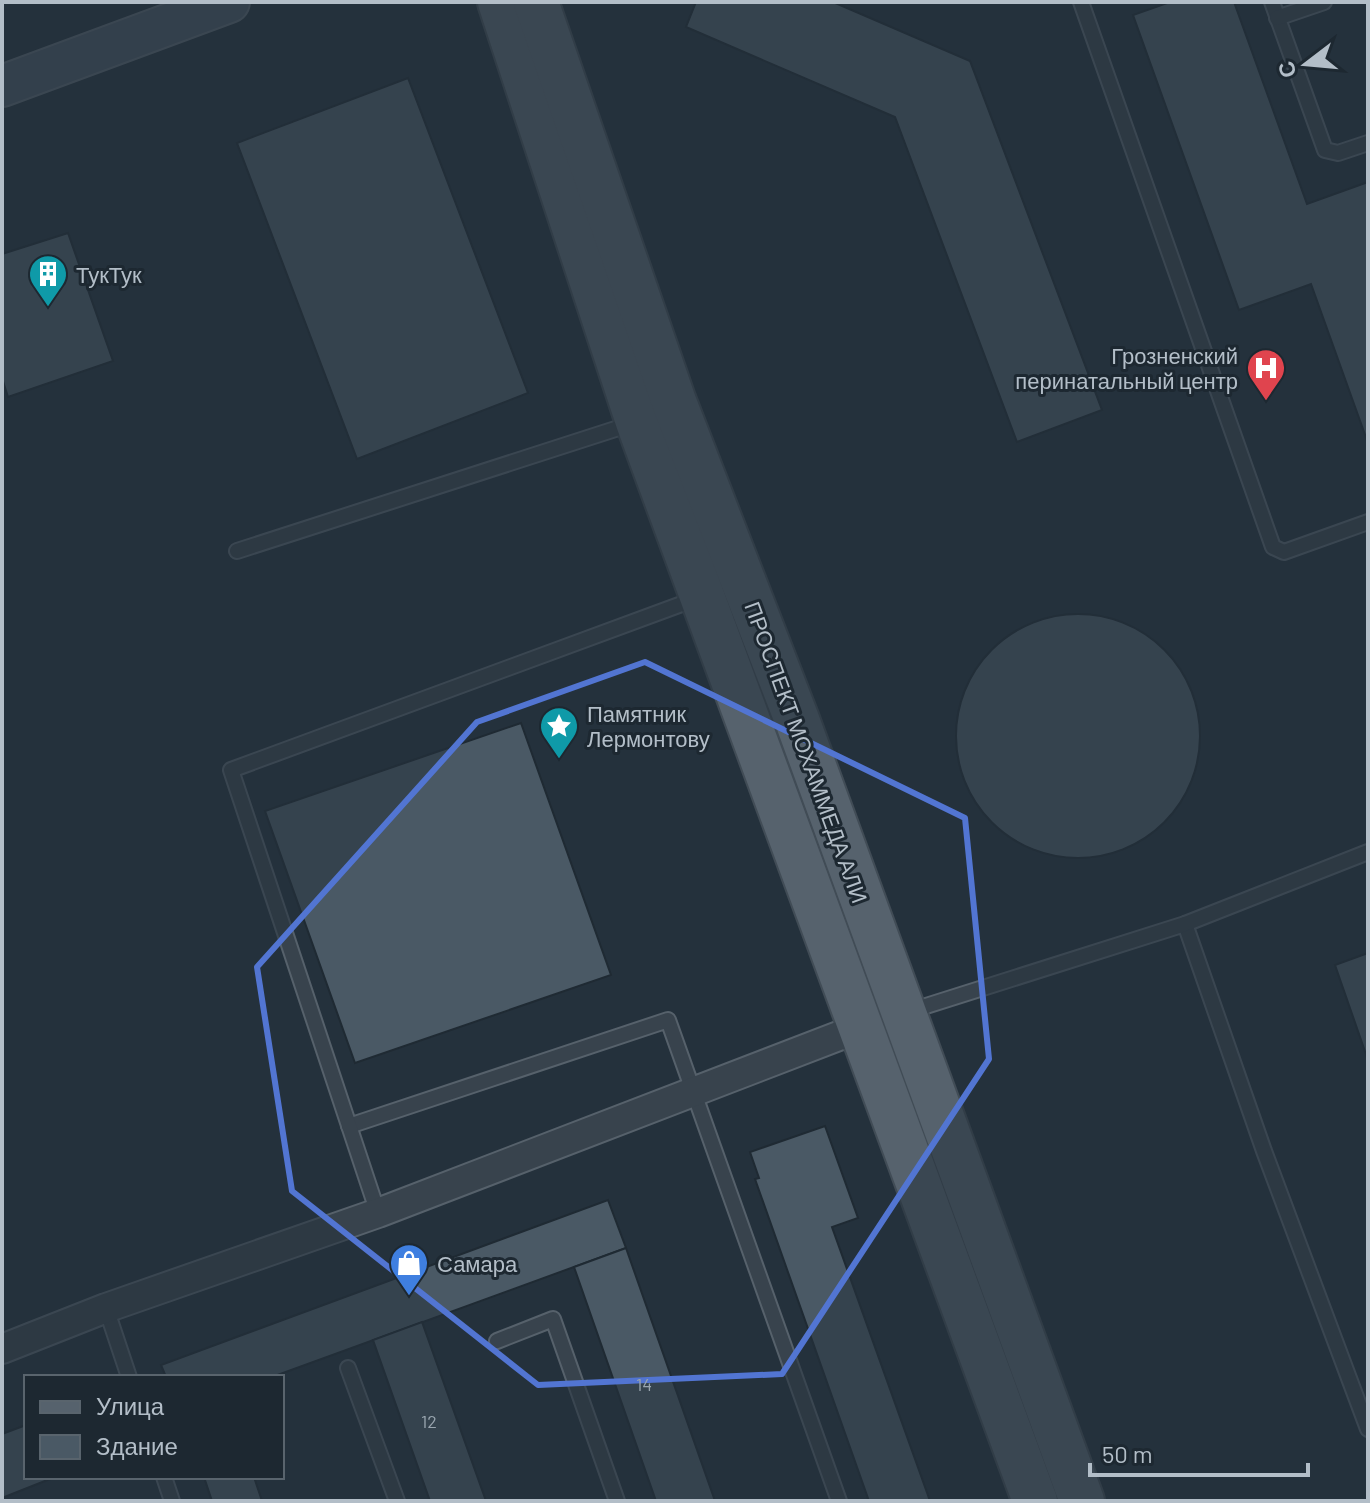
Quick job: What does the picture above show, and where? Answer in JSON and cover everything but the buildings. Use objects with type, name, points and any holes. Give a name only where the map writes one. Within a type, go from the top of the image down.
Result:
[{"type":"main road","points":[[2,86],[229,2]]},
{"type":"main road","name":"ПРОСПЕКТ МОХАММЕДА АЛИ","points":[[500,2],[638,422],[702,596],[1082,1501]]},
{"type":"main road","name":"ПРОСПЕКТ МОХАММЕДА АЛИ","points":[[536,2],[674,402],[797,720],[882,1020],[1035,1501]]},
{"type":"street","points":[[2,1349],[106,1308],[378,1213],[882,1020]]},
{"type":"lane","points":[[1081,2],[1273,547],[1284,552],[1368,522]]},
{"type":"lane","points":[[1272,2],[1325,150],[1338,153],[1368,143]]},
{"type":"lane","points":[[1277,18],[1324,2]]},
{"type":"lane","points":[[237,551],[638,422]]},
{"type":"lane","points":[[378,1213],[231,770],[702,596]]},
{"type":"lane","points":[[882,1020],[1185,924],[1368,852]]},
{"type":"lane","points":[[1185,924],[1264,1151],[1368,1429]]},
{"type":"lane","points":[[349,1126],[668,1020],[839,1501]]},
{"type":"lane","points":[[106,1308],[128,1375]]},
{"type":"lane","points":[[497,1341],[553,1319],[617,1501]]},
{"type":"lane","points":[[348,1368],[397,1501]]},
{"type":"lane","points":[[165,1479],[172,1501]]},
{"type":"highlighted area","points":[[645,662],[965,818],[989,1059],[782,1374],[538,1385],[292,1191],[257,967],[477,722]]},
{"type":"place","name":"ТукТук","points":[[48,308]]},
{"type":"place","name":"Грозненский перинатальный центр","points":[[1266,402]]},
{"type":"place","name":"Памятник Лермонтову","points":[[559,760]]},
{"type":"place","name":"Самара","points":[[409,1297]]}]
